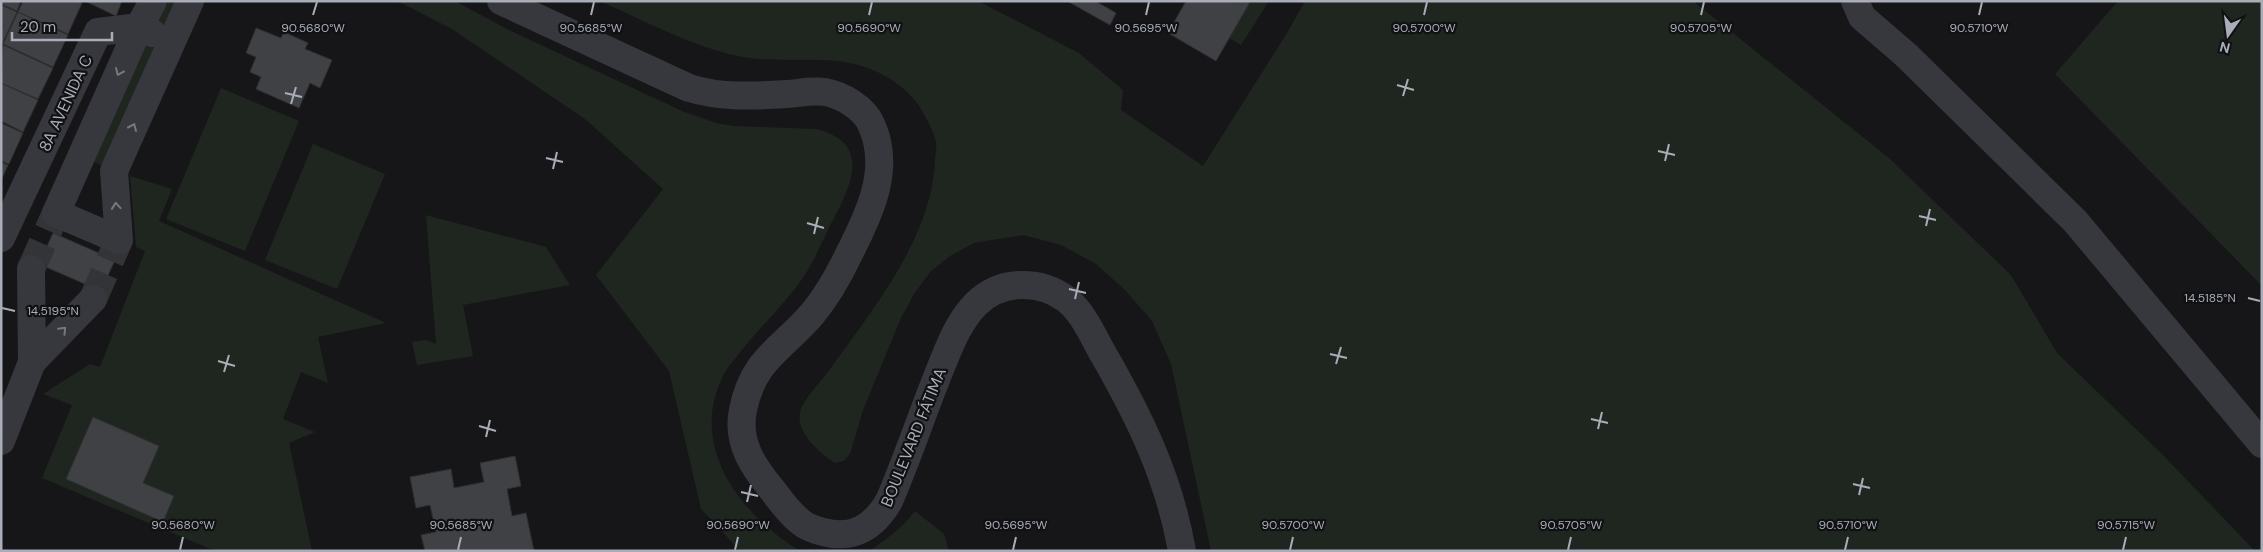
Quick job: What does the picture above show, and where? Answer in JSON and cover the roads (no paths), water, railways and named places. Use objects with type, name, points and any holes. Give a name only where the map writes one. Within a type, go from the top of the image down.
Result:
[{"type":"street","points":[[153,1],[139,27],[56,213],[119,240],[114,171],[190,1]]},
{"type":"street","name":"BOULEVARD FÁTIMA","points":[[501,1],[689,88],[714,95],[733,96],[825,92],[850,103],[863,112],[871,123],[878,145],[879,167],[874,198],[866,219],[840,273],[814,312],[762,364],[748,393],[742,411],[742,436],[752,464],[782,502],[803,524],[819,531],[840,535],[858,532],[874,522],[889,501],[940,368],[955,334],[966,316],[975,305],[993,291],[1018,285],[1033,285],[1050,289],[1067,300],[1079,313],[1110,365],[1129,399],[1162,472],[1178,524],[1182,551]]},
{"type":"street","points":[[1856,1],[1862,17],[1906,55],[2075,221],[2262,444]]},
{"type":"street","points":[[139,27],[172,41]]},
{"type":"street","name":"8A AVENIDA C","points":[[1,238],[98,32],[139,27]]},
{"type":"street","points":[[81,156],[114,171]]},
{"type":"street","points":[[1,441],[32,362],[31,269]]},
{"type":"street","points":[[32,362],[93,299]]},
{"type":"tunnel","points":[[31,269],[56,213]]},
{"type":"tunnel","points":[[93,299],[119,240]]}]
